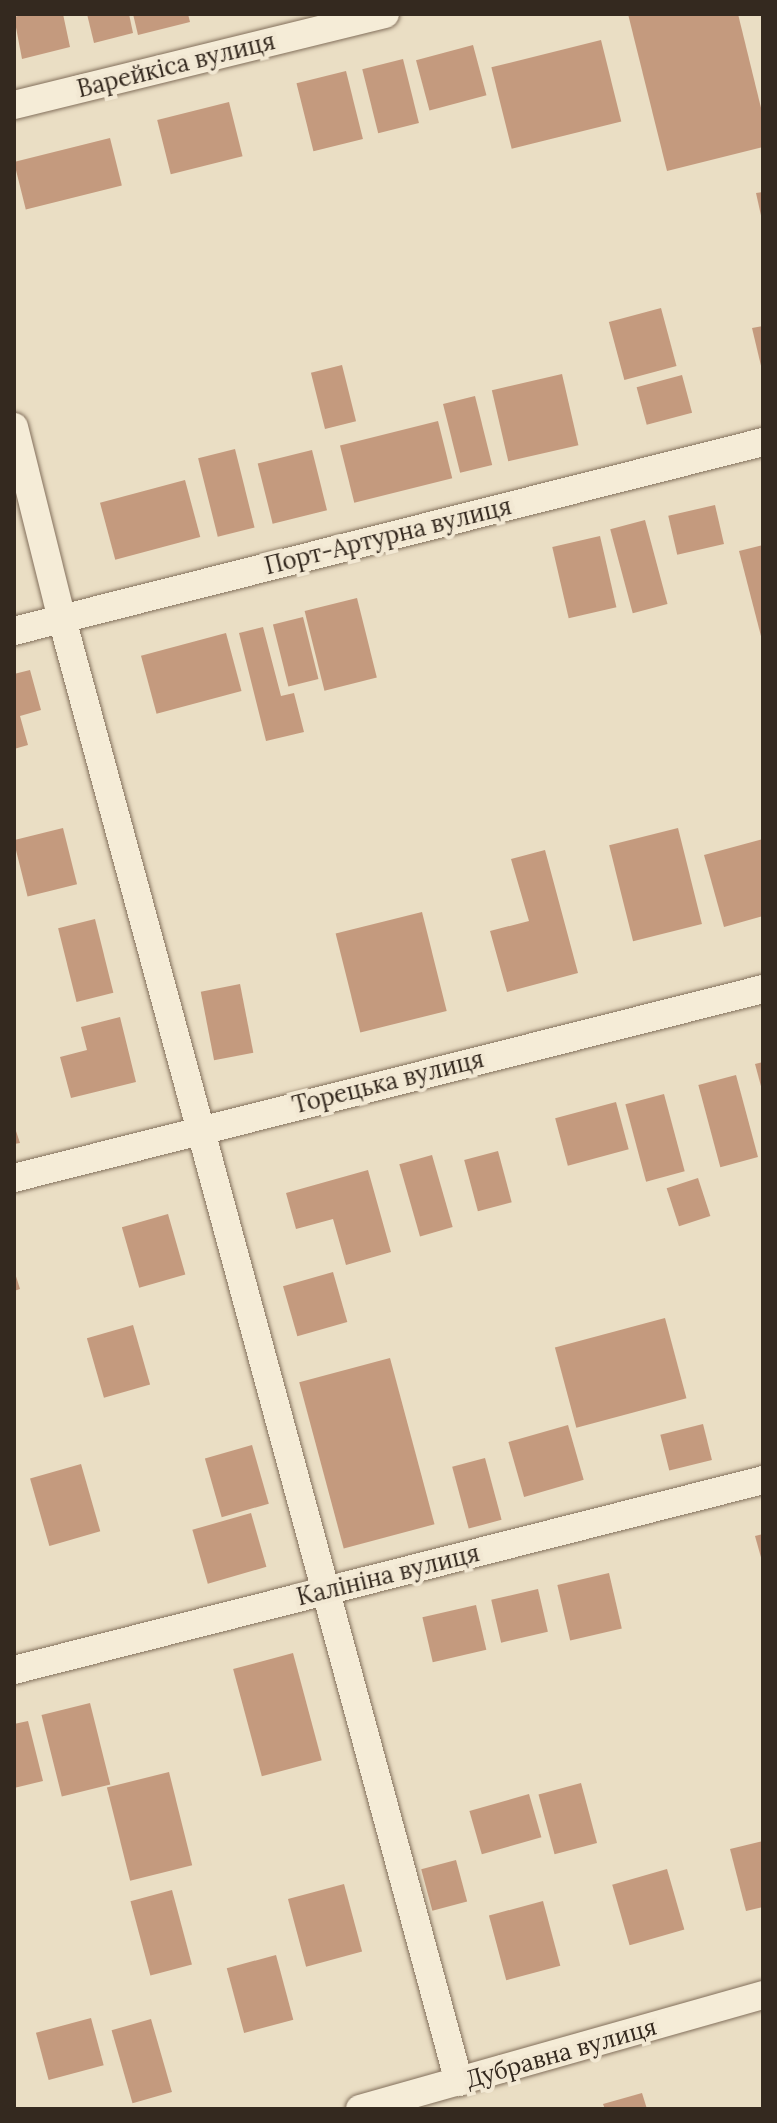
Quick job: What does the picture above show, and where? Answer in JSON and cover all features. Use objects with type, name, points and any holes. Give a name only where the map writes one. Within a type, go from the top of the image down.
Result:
[{"type":"street","name":"Варейкіса вулиця","points":[[14,105],[385,14]]},
{"type":"street","points":[[14,427],[62,619],[459,2082]]},
{"type":"street","name":"Порт-Артурна вулиця","points":[[14,631],[763,442]]},
{"type":"street","name":"Торецька вулиця","points":[[14,1178],[763,989]]},
{"type":"street","name":"Калініна вулиця","points":[[14,1670],[763,1480]]},
{"type":"street","name":"Дубравна вулиця","points":[[360,2109],[763,1995]]},
{"type":"building","points":[[63,14],[70,47],[22,59],[14,17]]},
{"type":"building","points":[[87,14],[129,14],[133,33],[94,43]]},
{"type":"building","points":[[133,14],[188,14],[190,22],[138,35]]},
{"type":"building","points":[[628,14],[738,14],[763,116],[763,147],[667,171]]},
{"type":"building","points":[[601,40],[621,122],[512,149],[491,67]]},
{"type":"building","points":[[473,45],[486,95],[429,110],[416,60]]},
{"type":"building","points":[[403,59],[419,123],[378,133],[362,69]]},
{"type":"building","points":[[346,71],[363,139],[313,151],[297,83]]},
{"type":"building","points":[[229,102],[243,156],[171,174],[157,120]]},
{"type":"building","points":[[110,138],[122,186],[26,209],[14,162]]},
{"type":"building","points":[[763,192],[763,220],[762,220],[756,193]]},
{"type":"building","points":[[661,308],[677,366],[624,380],[609,322]]},
{"type":"building","points":[[763,326],[763,369],[762,370],[752,328]]},
{"type":"building","points":[[342,365],[356,421],[325,429],[311,373]]},
{"type":"building","points":[[562,374],[578,445],[508,461],[492,390]]},
{"type":"building","points":[[682,375],[692,413],[647,425],[637,387]]},
{"type":"building","points":[[475,396],[492,465],[460,473],[443,404]]},
{"type":"building","points":[[438,421],[452,478],[354,503],[340,445]]},
{"type":"building","points":[[235,449],[255,528],[218,537],[198,458]]},
{"type":"building","points":[[312,450],[327,510],[273,524],[258,464]]},
{"type":"building","points":[[185,480],[200,537],[115,560],[100,503]]},
{"type":"building","points":[[715,505],[724,544],[677,555],[668,516]]},
{"type":"building","points":[[645,520],[668,604],[633,613],[610,529]]},
{"type":"building","points":[[600,536],[616,607],[569,618],[552,547]]},
{"type":"building","points":[[763,545],[763,640],[762,640],[739,551]]},
{"type":"building","points":[[357,598],[377,678],[324,691],[305,611]]},
{"type":"building","points":[[303,617],[318,679],[288,687],[273,624]]},
{"type":"building","points":[[263,627],[281,696],[294,693],[304,732],[266,741],[239,633]]},
{"type":"building","points":[[226,633],[242,691],[157,714],[141,656]]},
{"type":"building","points":[[30,670],[41,710],[20,716],[28,745],[14,749],[14,674]]},
{"type":"building","points":[[63,828],[77,884],[28,897],[14,840]]},
{"type":"building","points":[[678,828],[702,924],[633,941],[609,845]]},
{"type":"building","points":[[763,839],[763,916],[724,927],[704,855]]},
{"type":"building","points":[[545,850],[578,973],[507,992],[490,931],[529,921],[511,859]]},
{"type":"building","points":[[422,912],[447,1011],[360,1033],[336,934]]},
{"type":"building","points":[[95,919],[113,993],[77,1002],[58,928]]},
{"type":"building","points":[[240,984],[253,1053],[214,1060],[201,992]]},
{"type":"building","points":[[120,1017],[136,1082],[71,1098],[60,1057],[87,1050],[81,1027]]},
{"type":"building","points":[[763,1062],[763,1090],[762,1090],[755,1064]]},
{"type":"building","points":[[736,1075],[758,1157],[720,1167],[698,1085]]},
{"type":"building","points":[[664,1094],[685,1171],[646,1182],[625,1104]]},
{"type":"building","points":[[616,1102],[629,1149],[568,1166],[555,1118]]},
{"type":"building","points":[[14,1125],[20,1143],[14,1144]]},
{"type":"building","points":[[498,1151],[512,1202],[478,1211],[464,1160]]},
{"type":"building","points":[[432,1155],[453,1227],[420,1236],[399,1164]]},
{"type":"building","points":[[368,1170],[391,1252],[346,1265],[333,1219],[296,1229],[286,1193]]},
{"type":"building","points":[[698,1178],[710,1216],[679,1226],[667,1188]]},
{"type":"building","points":[[168,1214],[185,1275],[139,1288],[122,1227]]},
{"type":"building","points":[[14,1270],[20,1289],[14,1291]]},
{"type":"building","points":[[333,1272],[347,1322],[297,1336],[283,1286]]},
{"type":"building","points":[[665,1318],[686,1398],[576,1428],[555,1348]]},
{"type":"building","points":[[133,1325],[150,1385],[104,1398],[87,1338]]},
{"type":"building","points":[[390,1358],[435,1524],[344,1548],[299,1382]]},
{"type":"building","points":[[703,1424],[712,1460],[669,1471],[660,1435]]},
{"type":"building","points":[[568,1425],[584,1480],[524,1497],[508,1442]]},
{"type":"building","points":[[252,1445],[269,1504],[222,1517],[205,1459]]},
{"type":"building","points":[[485,1458],[502,1520],[469,1529],[452,1467]]},
{"type":"building","points":[[81,1464],[100,1531],[49,1546],[30,1479]]},
{"type":"building","points":[[251,1513],[266,1567],[208,1584],[192,1530]]},
{"type":"building","points":[[763,1534],[763,1560],[762,1561],[755,1536]]},
{"type":"building","points":[[609,1573],[622,1629],[570,1640],[557,1585]]},
{"type":"building","points":[[538,1589],[548,1632],[501,1643],[491,1600]]},
{"type":"building","points":[[476,1605],[486,1650],[433,1662],[422,1617]]},
{"type":"building","points":[[293,1653],[322,1760],[262,1776],[233,1669]]},
{"type":"building","points":[[90,1703],[110,1785],[62,1797],[41,1715]]},
{"type":"building","points":[[28,1721],[43,1781],[14,1788],[14,1724]]},
{"type":"building","points":[[169,1772],[192,1865],[130,1881],[107,1787]]},
{"type":"building","points":[[581,1783],[597,1843],[555,1854],[538,1794]]},
{"type":"building","points":[[529,1794],[541,1837],[482,1854],[469,1811]]},
{"type":"building","points":[[763,1841],[763,1907],[746,1911],[730,1849]]},
{"type":"building","points":[[456,1860],[467,1902],[432,1911],[421,1869]]},
{"type":"building","points":[[667,1869],[684,1930],[630,1945],[612,1885]]},
{"type":"building","points":[[344,1884],[362,1952],[306,1967],[288,1899]]},
{"type":"building","points":[[172,1890],[192,1964],[150,1976],[130,1901]]},
{"type":"building","points":[[543,1901],[560,1966],[506,1980],[489,1915]]},
{"type":"building","points":[[276,1955],[293,2020],[244,2033],[227,1968]]},
{"type":"building","points":[[91,2018],[104,2065],[49,2080],[36,2033]]},
{"type":"building","points":[[151,2019],[172,2092],[133,2103],[112,2030]]},
{"type":"building","points":[[642,2093],[647,2109],[605,2109],[603,2104]]}]
